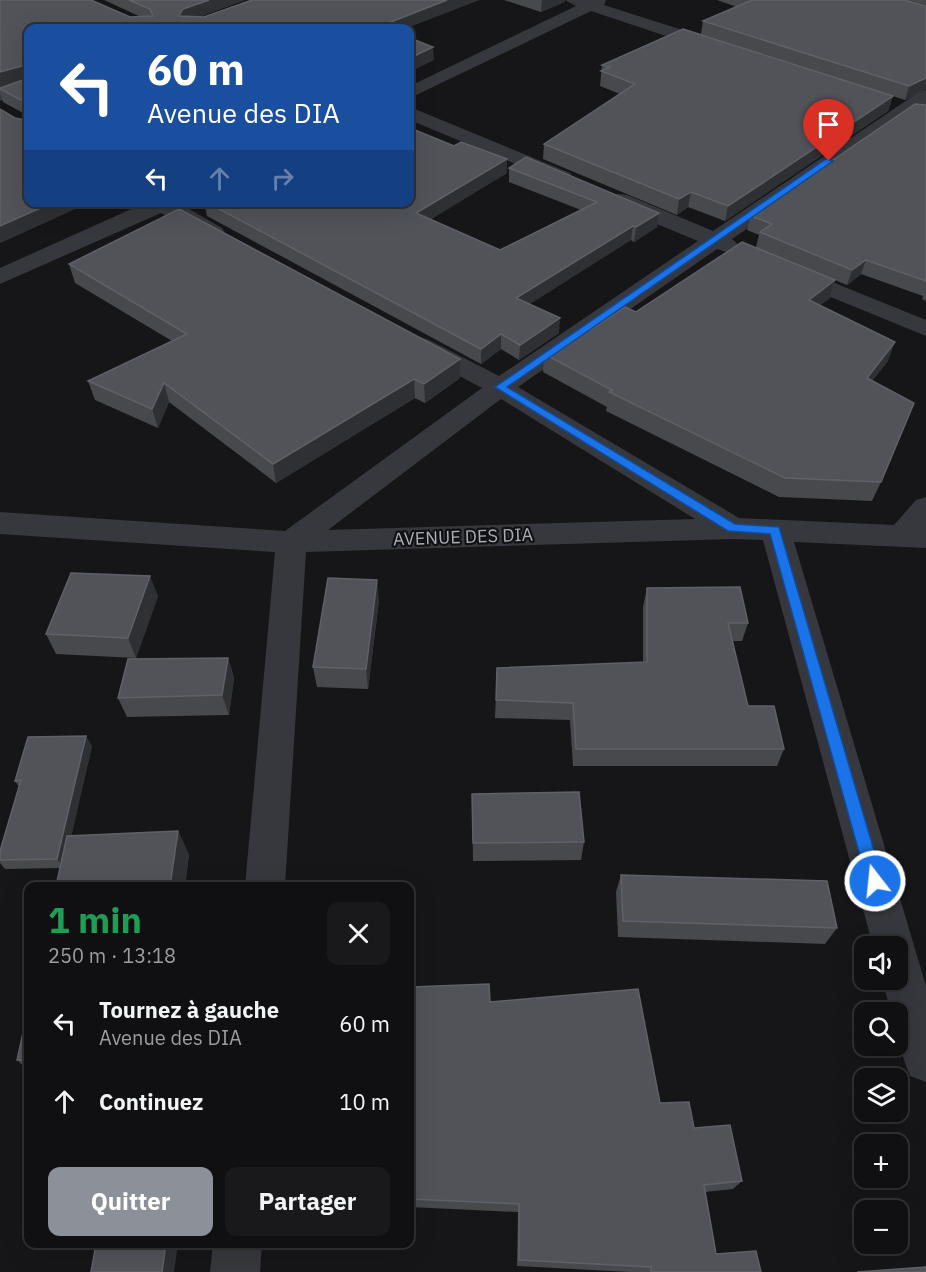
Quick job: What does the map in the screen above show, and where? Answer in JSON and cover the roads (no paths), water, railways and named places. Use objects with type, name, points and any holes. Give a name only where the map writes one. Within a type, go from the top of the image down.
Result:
[{"type":"street","points":[[414,91],[587,2],[736,53]]},
{"type":"street","points":[[0,95],[24,86]]},
{"type":"street","points":[[265,882],[291,542],[500,387],[910,105]]},
{"type":"street","points":[[414,115],[583,185]]},
{"type":"street","points":[[605,194],[745,253]]},
{"type":"street","points":[[0,277],[153,207]]},
{"type":"street","points":[[169,207],[233,244]]},
{"type":"street","points":[[766,262],[926,329]]},
{"type":"street","points":[[397,332],[500,387],[733,528]]},
{"type":"street","points":[[914,537],[926,507]]},
{"type":"street","name":"AVENUE DES DIA","points":[[0,523],[291,542],[733,528],[914,537]]},
{"type":"street","points":[[775,530],[891,936]]},
{"type":"street","points":[[906,990],[926,1060]]},
{"type":"street","points":[[235,1272],[237,1248]]}]
